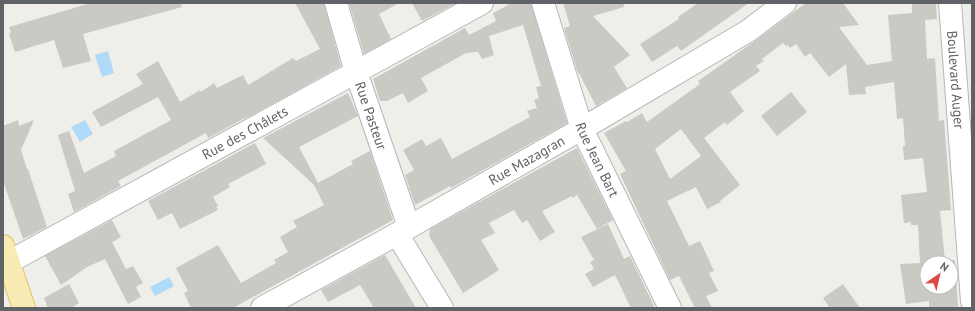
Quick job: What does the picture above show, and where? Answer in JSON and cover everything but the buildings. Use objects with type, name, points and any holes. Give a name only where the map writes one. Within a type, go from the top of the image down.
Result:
[{"type":"main road","points":[[6,254],[24,308]]},
{"type":"street","name":"Rue Pasteur","points":[[336,3],[403,230],[442,308]]},
{"type":"street","name":"Rue des Châlets","points":[[6,254],[356,72],[482,3]]},
{"type":"street","name":"Rue Jean Bart","points":[[543,3],[582,129],[670,308]]},
{"type":"street","name":"Rue Mazagran","points":[[262,308],[582,129],[748,31],[785,3]]},
{"type":"street","name":"Boulevard Auger","points":[[950,3],[972,301]]},
{"type":"water","points":[[108,51],[114,73],[102,77],[95,55]]},
{"type":"water","points":[[85,120],[93,134],[80,142],[71,127]]},
{"type":"water","points":[[169,277],[174,286],[155,296],[150,287]]}]
